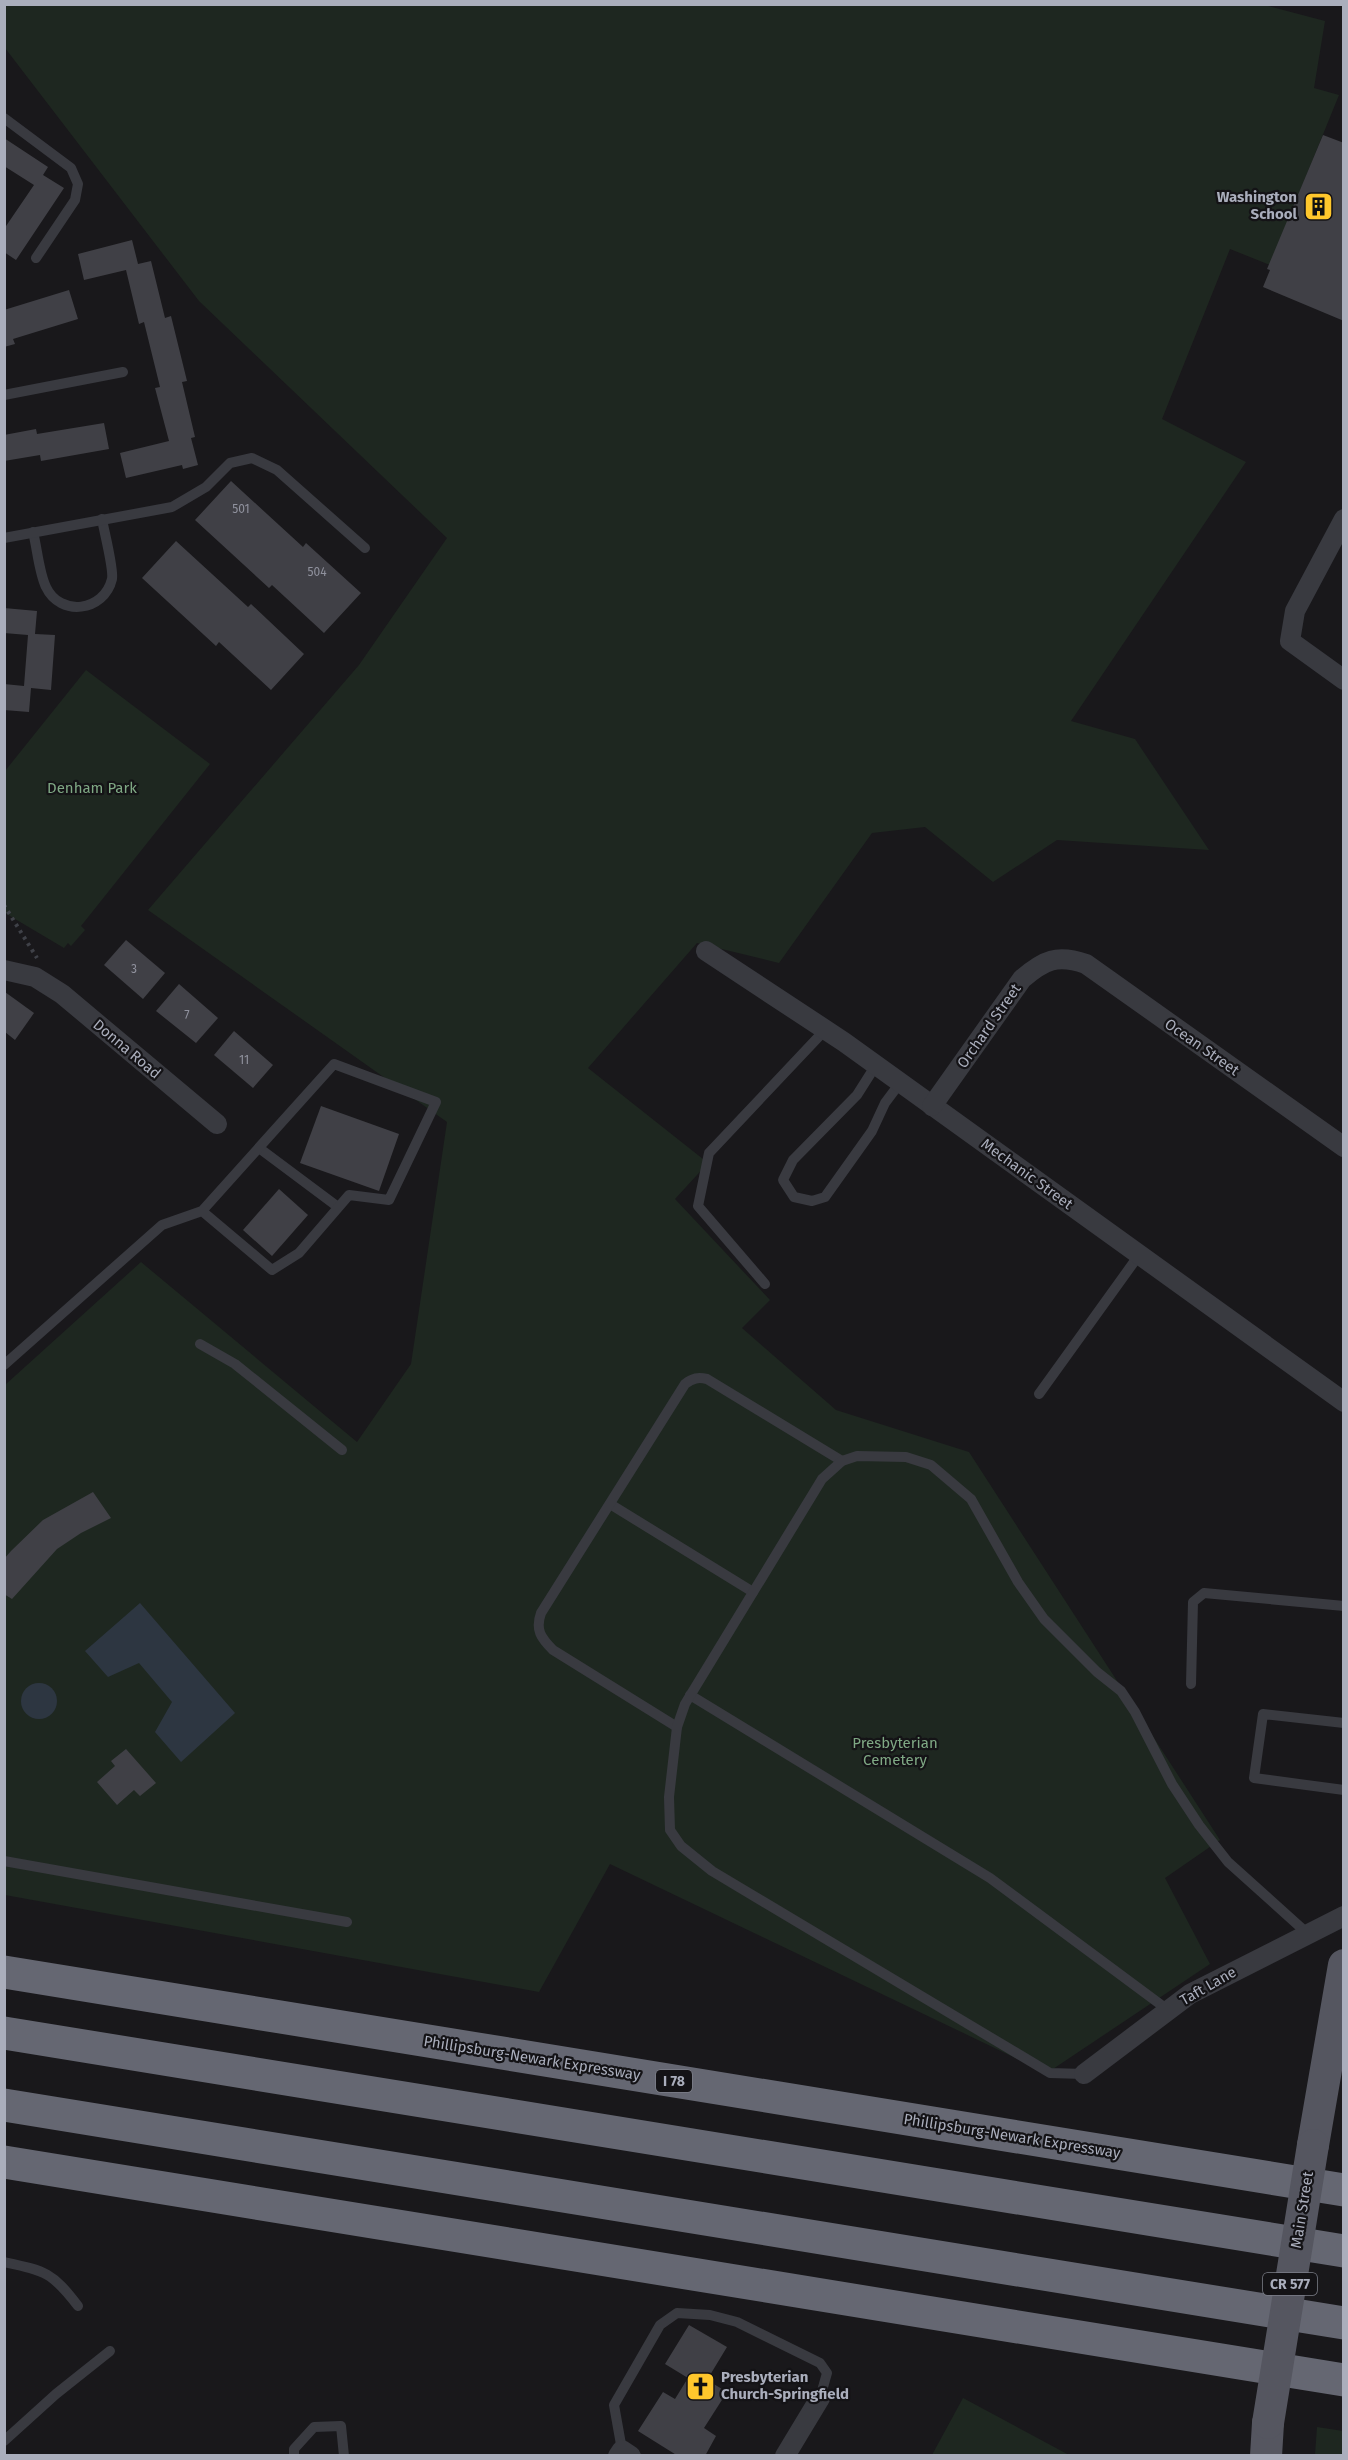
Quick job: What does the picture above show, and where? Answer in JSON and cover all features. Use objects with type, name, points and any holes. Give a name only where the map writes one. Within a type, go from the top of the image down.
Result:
[{"type":"highway","name":"Phillipsburg-Newark Expressway","points":[[4,1972],[1344,2190]]},
{"type":"highway","points":[[4,2033],[1344,2251]]},
{"type":"highway","points":[[4,2105],[1344,2323]]},
{"type":"highway","points":[[4,2162],[1344,2380]]},
{"type":"main road","name":"Main Street","points":[[1266,2456],[1268,2423],[1344,1965]]},
{"type":"street","points":[[1344,519],[1295,610],[1290,641],[1344,680]]},
{"type":"street","name":"Mechanic Street","points":[[706,951],[876,1065],[1344,1402]]},
{"type":"street","name":"Orchard Street","points":[[932,1106],[1022,979],[1038,965],[1056,958]]},
{"type":"street","name":"Ocean Street","points":[[1056,958],[1072,959],[1086,964],[1344,1147]]},
{"type":"street","name":"Donna Road","points":[[4,970],[35,977],[62,994],[217,1124]]},
{"type":"street","name":"Taft Lane","points":[[1084,2074],[1190,1994],[1344,1916]]},
{"type":"street","points":[[785,2456],[820,2398]]},
{"type":"lane","points":[[4,118],[71,168],[78,184],[75,200],[36,258]]},
{"type":"lane","points":[[4,395],[123,372]]},
{"type":"lane","points":[[4,538],[172,507],[206,487],[230,463],[252,458],[277,470],[365,549]]},
{"type":"lane","points":[[33,532],[46,587],[60,603],[78,608],[91,606],[102,596],[112,578],[102,519]]},
{"type":"lane","points":[[765,1284],[698,1206],[709,1153],[825,1030]]},
{"type":"lane","points":[[4,1365],[162,1225],[202,1211],[334,1064],[436,1102],[389,1200],[349,1195],[299,1254],[272,1270],[202,1211]]},
{"type":"lane","points":[[876,1065],[857,1095],[793,1160],[783,1180],[794,1197],[812,1201],[825,1197],[872,1131],[885,1103],[900,1083]]},
{"type":"lane","points":[[259,1148],[338,1207]]},
{"type":"lane","points":[[1039,1394],[1140,1255]]},
{"type":"lane","points":[[200,1344],[236,1364],[342,1450]]},
{"type":"lane","points":[[676,1727],[553,1650],[539,1633],[538,1623],[541,1613],[685,1384],[691,1379],[699,1377],[707,1380],[843,1461]]},
{"type":"lane","points":[[1084,2074],[1050,2073],[712,1872],[681,1846],[670,1830],[669,1797],[676,1727],[690,1695],[822,1479],[843,1461],[857,1456],[906,1457],[932,1464],[971,1498],[1018,1582],[1044,1619],[1097,1672],[1120,1691],[1135,1712],[1172,1784],[1199,1825],[1228,1862],[1308,1934]]},
{"type":"lane","points":[[610,1504],[753,1592]]},
{"type":"lane","points":[[1191,1684],[1193,1602],[1204,1593],[1344,1606]]},
{"type":"lane","points":[[690,1695],[990,1878],[1168,2010]]},
{"type":"lane","points":[[1344,1723],[1263,1714],[1254,1778],[1344,1790]]},
{"type":"lane","points":[[4,1862],[347,1922]]},
{"type":"lane","points":[[4,2262],[38,2270],[52,2276],[61,2283],[78,2306]]},
{"type":"lane","points":[[624,2454],[614,2405],[660,2325],[677,2313],[710,2315],[737,2322],[820,2363],[827,2373],[820,2398]]},
{"type":"lane","points":[[4,2441],[56,2394],[110,2351]]},
{"type":"lane","points":[[294,2456],[294,2449],[314,2427],[341,2426],[344,2456]]},
{"type":"path","points":[[4,905],[40,962],[35,977]]},
{"type":"green space","name":"Presbyterian Cemetery","points":[[5,4],[1261,4],[1325,21],[1314,88],[1339,95],[1270,265],[1230,249],[1162,419],[1246,462],[1071,721],[1135,739],[1209,850],[1057,840],[993,882],[925,827],[872,833],[779,963],[697,943],[588,1068],[708,1163],[675,1199],[770,1300],[742,1328],[836,1410],[969,1452],[1220,1840],[1165,1878],[1210,1964],[1047,2073],[610,1864],[539,1992],[5,1895],[5,1385],[141,1262],[357,1442],[411,1364],[447,1122],[148,910],[359,665],[447,538],[199,301],[5,48]]},
{"type":"green space","name":"Denham Park","points":[[86,670],[210,764],[81,926],[85,930],[71,946],[68,943],[64,948],[5,913],[5,771]]},
{"type":"green space","points":[[963,2398],[1069,2455],[932,2455]]},
{"type":"green space","points":[[1317,2427],[1343,2431],[1343,2455],[1315,2455]]},
{"type":"water","points":[[140,1603],[235,1713],[181,1762],[155,1732],[172,1702],[139,1663],[108,1677],[85,1651]]},
{"type":"water","points":[[39,1683],[52,1688],[57,1701],[52,1714],[39,1719],[26,1714],[21,1701],[26,1688]]},
{"type":"building","name":"Washington School","points":[[1323,135],[1344,143],[1344,321],[1263,287],[1270,270],[1267,269]]},
{"type":"building","points":[[4,138],[48,167],[43,175],[64,188],[16,260],[4,252],[4,229],[34,185],[4,166]]},
{"type":"building","points":[[132,240],[138,264],[151,261],[165,318],[171,316],[187,381],[182,382],[195,437],[191,438],[198,465],[183,469],[182,465],[126,478],[120,453],[169,441],[155,388],[160,387],[144,322],[139,324],[126,270],[84,280],[78,254]]},
{"type":"building","points":[[69,290],[78,319],[13,339],[15,344],[4,347],[4,310]]},
{"type":"building","points":[[104,423],[109,449],[41,461],[40,455],[4,461],[4,435],[36,429],[37,434]]},
{"type":"building","points":[[231,481],[303,547],[306,543],[361,593],[324,633],[272,585],[269,588],[195,520]]},
{"type":"building","points":[[176,541],[248,607],[251,604],[304,654],[271,690],[219,642],[216,646],[142,578]]},
{"type":"building","points":[[4,608],[37,611],[35,634],[55,635],[51,690],[31,688],[29,712],[4,710],[4,684],[24,686],[28,635],[4,633]]},
{"type":"building","points":[[126,940],[165,973],[143,999],[104,965]]},
{"type":"building","points":[[179,984],[218,1018],[196,1043],[156,1011]]},
{"type":"building","points":[[5,992],[34,1013],[15,1040],[5,1032]]},
{"type":"building","points":[[234,1031],[273,1065],[253,1088],[214,1055]]},
{"type":"building","points":[[321,1106],[399,1134],[379,1191],[300,1163]]},
{"type":"building","points":[[279,1189],[308,1215],[272,1256],[243,1230]]},
{"type":"building","points":[[93,1492],[111,1518],[81,1533],[57,1549],[12,1599],[4,1594],[4,1559],[43,1520]]},
{"type":"building","points":[[126,1749],[156,1783],[140,1796],[134,1790],[117,1805],[97,1782],[115,1766],[111,1761]]},
{"type":"building","name":"Presbyterian Church-Springfield","points":[[689,2325],[727,2347],[707,2380],[727,2392],[704,2428],[716,2436],[705,2456],[678,2456],[638,2431],[663,2392],[675,2399],[688,2378],[665,2364]]},
{"type":"place","name":"Washington School","points":[[1318,206]]},
{"type":"place","name":"Presbyterian Church-Springfield","points":[[700,2386]]}]
